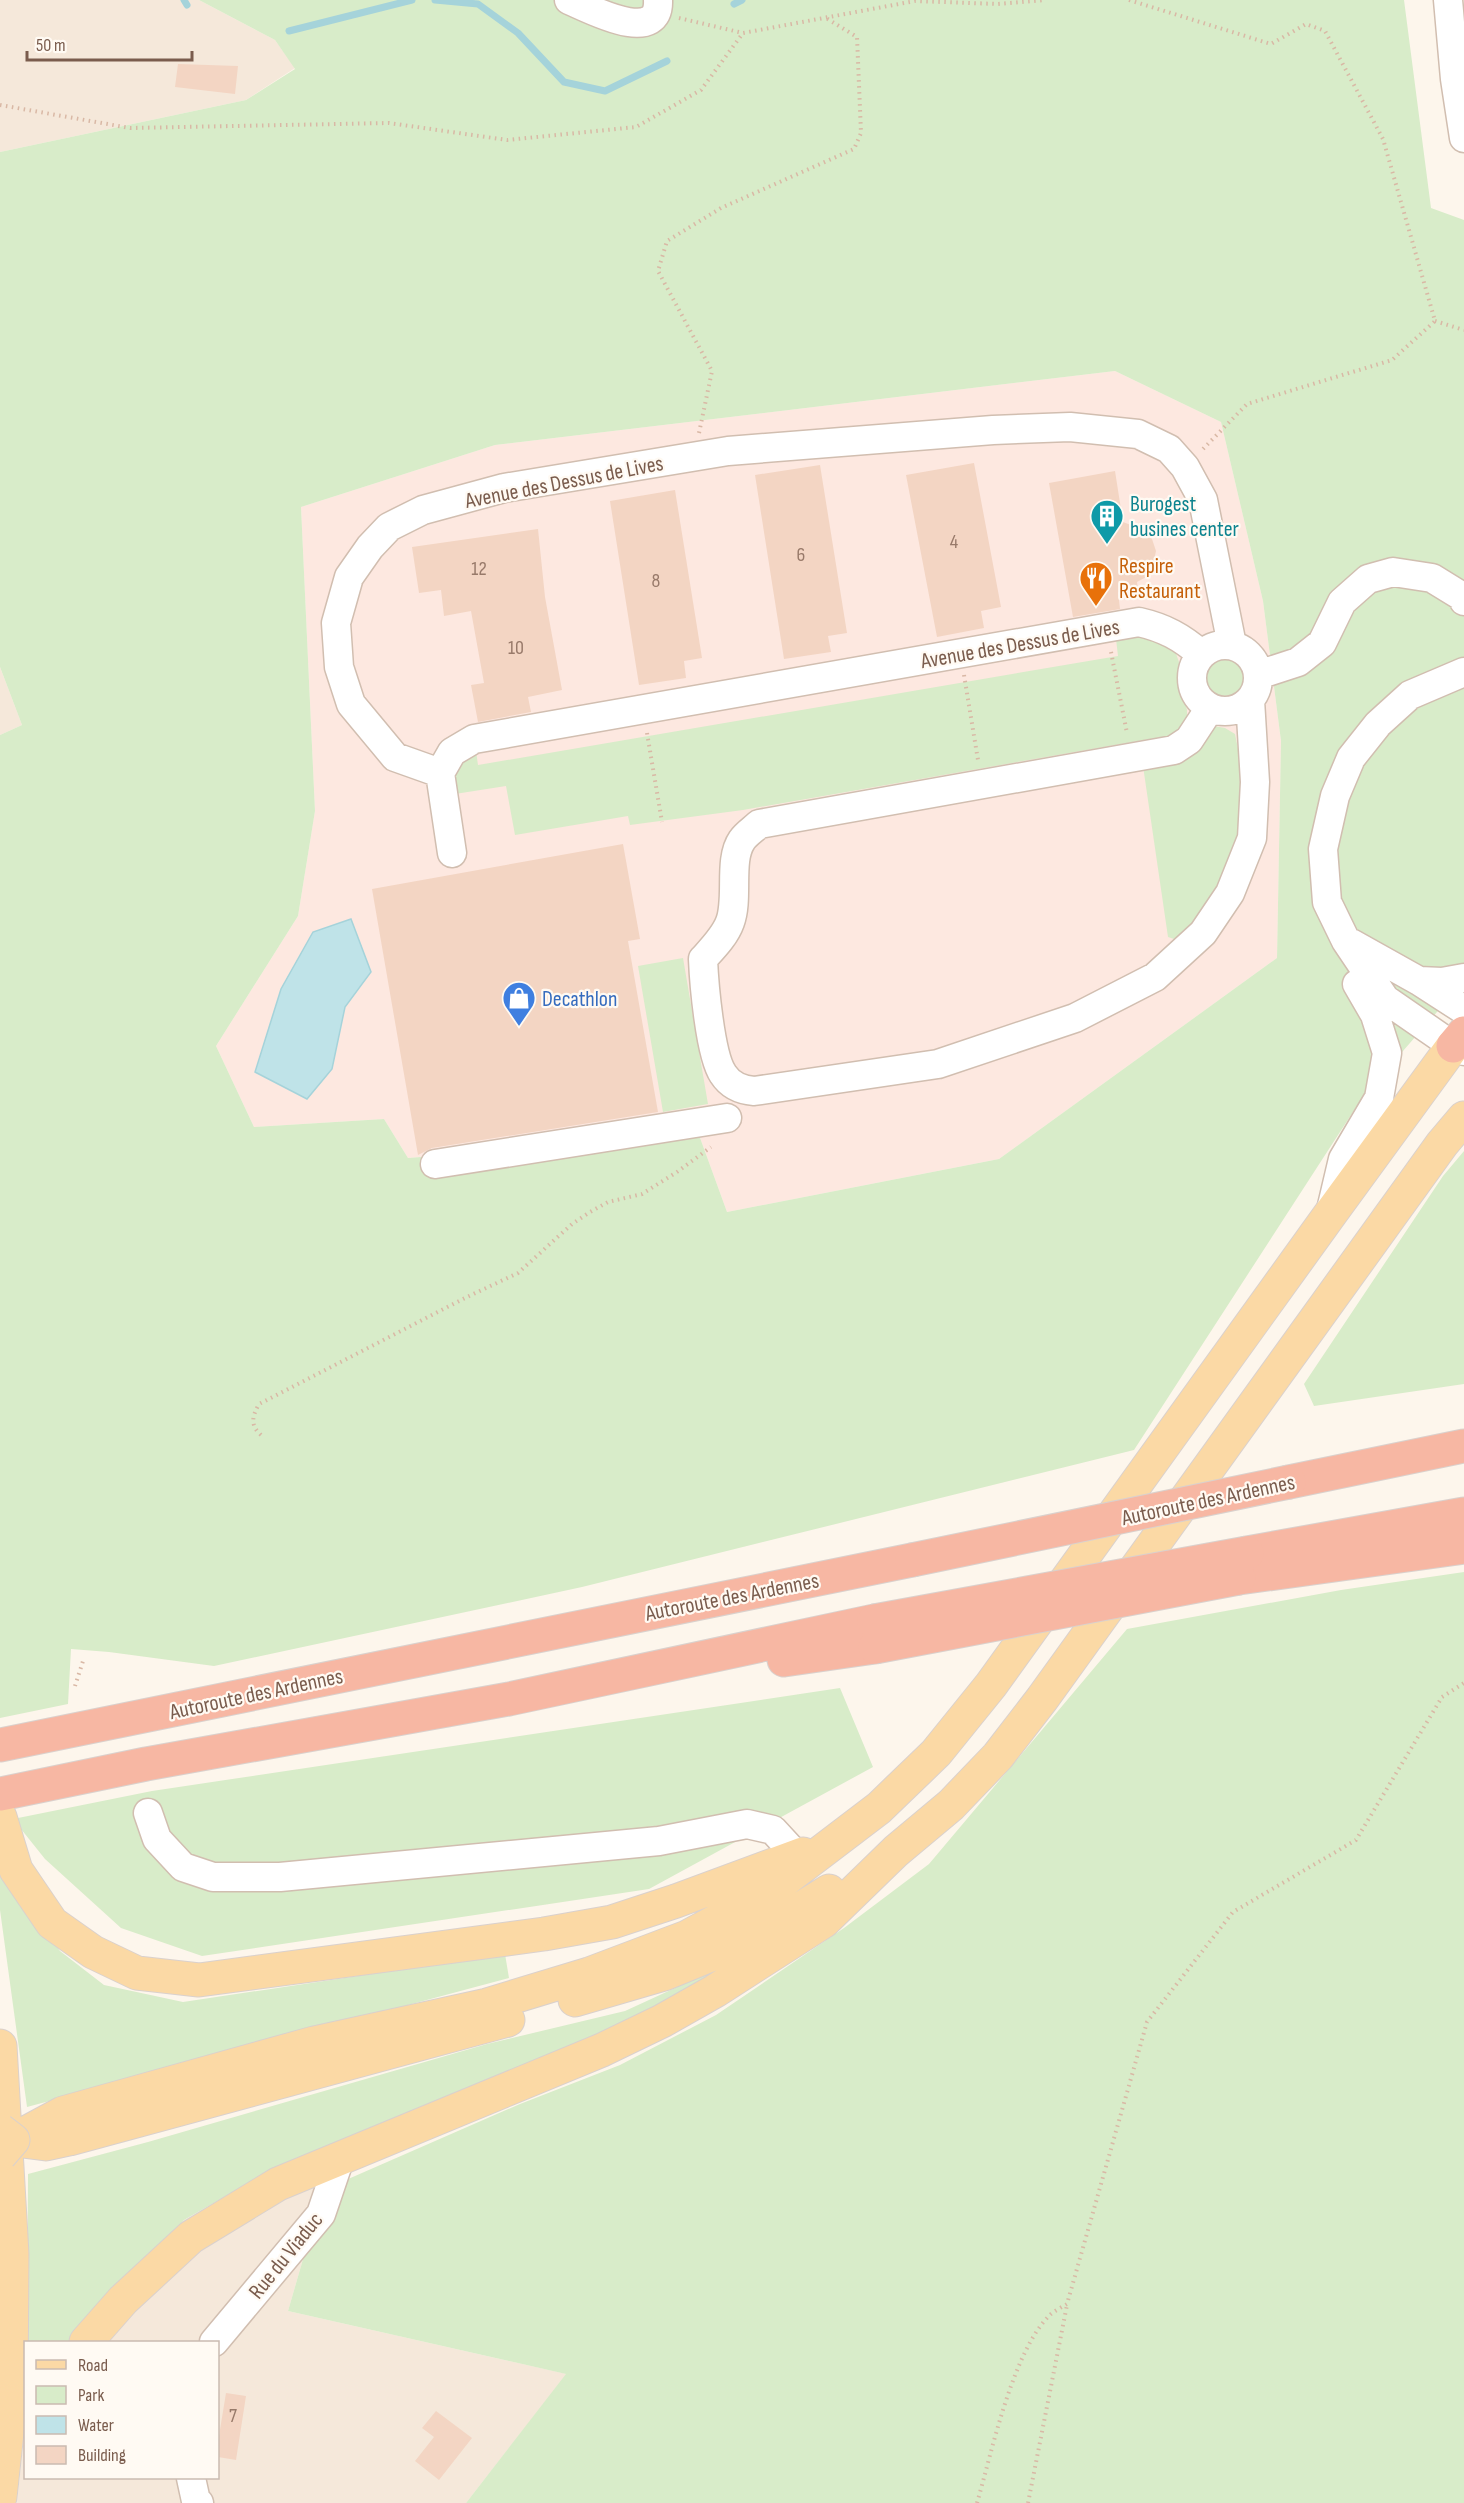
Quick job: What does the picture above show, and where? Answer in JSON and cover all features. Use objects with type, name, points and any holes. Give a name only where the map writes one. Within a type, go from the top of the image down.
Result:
[{"type":"highway","name":"Autoroute des Ardennes","points":[[0,1745],[1464,1446]]},
{"type":"highway","points":[[0,1794],[146,1764],[874,1634],[1243,1565],[1464,1514]]},
{"type":"highway","points":[[1243,1565],[1464,1547]]},
{"type":"main road","points":[[66,2126],[314,2043],[487,2005],[589,1974],[687,1937],[766,1894],[838,1840],[879,1808],[936,1753],[992,1685],[1330,1213],[1460,1043]]},
{"type":"main road","points":[[88,2341],[123,2300],[191,2237],[278,2184],[602,2050],[662,2021],[715,1991],[824,1921],[896,1851],[951,1805],[998,1756],[1042,1699],[1442,1144],[1464,1118]]},
{"type":"main road","points":[[0,1817],[16,1870],[52,1923],[93,1952],[137,1973],[199,1980],[544,1934],[612,1922],[676,1901],[838,1840]]},
{"type":"main road","points":[[4,2142],[450,2037],[664,1974],[757,1936],[896,1851]]},
{"type":"main road","points":[[0,2046],[12,2254],[11,2395],[0,2498]]},
{"type":"main road","points":[[4,2503],[24,2458]]},
{"type":"street","points":[[569,0],[622,21],[638,23],[650,19],[657,7]]},
{"type":"street","points":[[1448,0],[1455,80],[1464,138]]},
{"type":"street","name":"Avenue des Dessus de Lives","points":[[1201,654],[1180,637],[1162,627],[1139,622],[474,739],[452,752],[440,773],[395,757],[351,704],[339,667],[336,622],[349,577],[370,547],[389,527],[423,510],[504,488],[728,451],[993,430],[1070,427],[1138,434],[1169,449],[1185,467],[1203,500],[1232,645]]},
{"type":"street","points":[[1210,708],[1189,740],[1174,750],[759,824],[742,840],[736,858],[734,909],[730,924],[703,959],[705,993],[722,1073],[741,1090],[754,1091],[938,1064],[1075,1018],[1155,977],[1203,933],[1230,893],[1252,838],[1255,782],[1254,688],[1252,657],[1243,649],[1220,644],[1201,654],[1194,665],[1191,676],[1198,698],[1210,708],[1230,711],[1241,707],[1254,688],[1298,662],[1322,643],[1342,602],[1368,579],[1393,572],[1432,578],[1463,597],[1464,601]]},
{"type":"street","points":[[1460,1043],[1385,999],[1346,941],[1326,902],[1323,849],[1335,796],[1351,758],[1378,724],[1410,695],[1464,672]]},
{"type":"street","points":[[440,773],[452,853]]},
{"type":"street","points":[[1346,941],[1419,981],[1464,1010]]},
{"type":"street","points":[[1330,1213],[1343,1159],[1379,1098],[1387,1053],[1375,1015],[1355,981],[1346,941]]},
{"type":"street","points":[[1419,981],[1442,982],[1464,978]]},
{"type":"street","points":[[435,1164],[727,1118]]},
{"type":"street","points":[[148,1813],[157,1839],[183,1867],[213,1877],[280,1877],[647,1842],[747,1824],[773,1830],[797,1856]]},
{"type":"street","name":"Rue du Viaduc","points":[[216,2341],[321,2214],[340,2158]]},
{"type":"street","points":[[191,2479],[196,2501],[199,2503]]},
{"type":"path","points":[[657,7],[743,33],[915,1],[998,4],[1045,0]]},
{"type":"path","points":[[1129,0],[1271,44],[1306,24],[1325,31],[1383,139],[1435,321]]},
{"type":"path","points":[[694,457],[712,371],[658,271],[667,240],[721,208],[854,149],[861,133],[858,37],[826,18]]},
{"type":"path","points":[[0,105],[130,128],[389,123],[507,140],[636,127],[701,90],[743,33]]},
{"type":"path","points":[[1435,321],[1464,330]]},
{"type":"path","points":[[1185,467],[1247,404],[1392,360],[1435,321]]},
{"type":"path","points":[[1113,662],[1132,758]]},
{"type":"path","points":[[968,696],[981,784]]},
{"type":"path","points":[[643,708],[663,822]]},
{"type":"path","points":[[261,1435],[253,1427],[253,1422],[259,1404],[265,1400],[518,1273],[572,1224],[590,1212],[608,1202],[642,1194],[715,1144]]},
{"type":"path","points":[[75,1686],[84,1658]]},
{"type":"path","points":[[1028,2503],[1067,2304],[1147,2022],[1233,1912],[1356,1840],[1442,1697],[1464,1683]]},
{"type":"path","points":[[977,2503],[1013,2380],[1037,2334],[1051,2315],[1067,2304]]},
{"type":"shaded area","points":[[0,0],[199,0],[275,40],[295,68],[246,100],[0,152]]},
{"type":"shaded area","points":[[1115,371],[1221,422],[1263,601],[1281,741],[1277,958],[999,1159],[727,1212],[699,1135],[408,1158],[384,1119],[254,1127],[216,1046],[298,916],[315,811],[301,507],[495,445]]},
{"type":"shaded area","points":[[0,667],[22,725],[0,735]]},
{"type":"shaded area","points":[[275,2168],[323,2190],[288,2311],[567,2374],[466,2503],[17,2503],[24,2442],[24,2479],[219,2479],[219,2341],[74,2341],[184,2220]]},
{"type":"green space","points":[[199,0],[1404,0],[1431,208],[1464,220],[1464,981],[1362,1098],[1134,1450],[582,1587],[214,1666],[71,1649],[68,1704],[0,1718],[0,735],[22,725],[0,667],[0,152],[246,100],[295,69],[275,40]],"holes":[[[1115,371],[1221,422],[1263,601],[1281,741],[1277,958],[999,1159],[727,1212],[699,1135],[408,1158],[384,1119],[254,1127],[216,1046],[298,916],[315,811],[301,507],[495,445]]]},
{"type":"green space","points":[[1145,633],[1174,648],[1179,662],[1178,678],[1187,710],[1187,718],[1183,727],[1163,742],[1161,737],[743,810],[630,825],[628,816],[515,835],[506,786],[455,794],[454,786],[458,769],[476,751],[478,765],[1118,656],[1116,639]]},
{"type":"green space","points":[[1225,658],[1238,664],[1244,677],[1238,690],[1225,696],[1212,690],[1206,677],[1212,664]]},
{"type":"green space","points":[[1214,726],[1225,728],[1235,734],[1245,784],[1238,850],[1205,916],[1177,940],[1168,937],[1143,766]]},
{"type":"green space","points":[[683,958],[708,1104],[663,1112],[638,966]]},
{"type":"green space","points":[[1464,1151],[1464,1384],[1314,1406],[1304,1384],[1443,1176]]},
{"type":"green space","points":[[1464,1572],[1464,2503],[466,2503],[566,2374],[288,2311],[323,2190],[520,2104],[620,2065],[716,2015],[844,1928],[929,1864],[1127,1629],[1341,1590]]},
{"type":"green space","points":[[840,1688],[873,1767],[649,1889],[202,1956],[121,1928],[45,1859],[13,1819],[152,1791]]},
{"type":"green space","points":[[0,1846],[16,1892],[60,1951],[104,1985],[183,2002],[505,1954],[509,1978],[27,2107],[0,1910]]},
{"type":"green space","points":[[760,1949],[669,2004],[572,2049],[275,2168],[184,2220],[74,2341],[27,2341],[28,2174],[148,2142],[487,2044],[625,2011]]},
{"type":"water","points":[[351,919],[371,972],[345,1007],[332,1069],[307,1099],[255,1072],[281,989],[313,932]]},
{"type":"building","points":[[178,64],[238,66],[235,94],[175,87]]},
{"type":"building","points":[[974,463],[1001,607],[981,611],[984,628],[937,637],[906,475]]},
{"type":"building","points":[[820,465],[847,633],[828,636],[831,652],[784,659],[755,475]]},
{"type":"building","name":"Burogest busines center","points":[[1115,471],[1123,522],[1144,530],[1152,539],[1156,551],[1153,565],[1148,576],[1137,582],[1138,589],[1118,592],[1120,609],[1073,617],[1049,483]]},
{"type":"building","points":[[675,490],[702,658],[684,661],[686,678],[639,685],[610,501]]},
{"type":"building","points":[[538,529],[545,597],[562,690],[528,697],[531,712],[478,722],[471,685],[484,683],[471,611],[444,616],[441,590],[419,593],[412,547]]},
{"type":"building","name":"Decathlon","points":[[623,844],[640,939],[628,941],[658,1112],[432,1148],[418,1155],[372,889]]},
{"type":"building","points":[[226,2393],[246,2396],[236,2460],[219,2457],[219,2436]]},
{"type":"building","points":[[436,2411],[472,2438],[439,2480],[415,2461],[434,2437],[422,2428]]},
{"type":"waterway","points":[[184,0],[187,5]]},
{"type":"waterway","points":[[289,31],[412,0]]},
{"type":"waterway","points":[[435,0],[478,4],[518,33],[564,82],[605,91],[667,61]]},
{"type":"waterway","points":[[734,4],[742,0]]},
{"type":"place","name":"Burogest busines center","points":[[1107,545]]},
{"type":"place","name":"Respire Restaurant","points":[[1096,607]]},
{"type":"place","name":"Decathlon","points":[[519,1027]]}]
